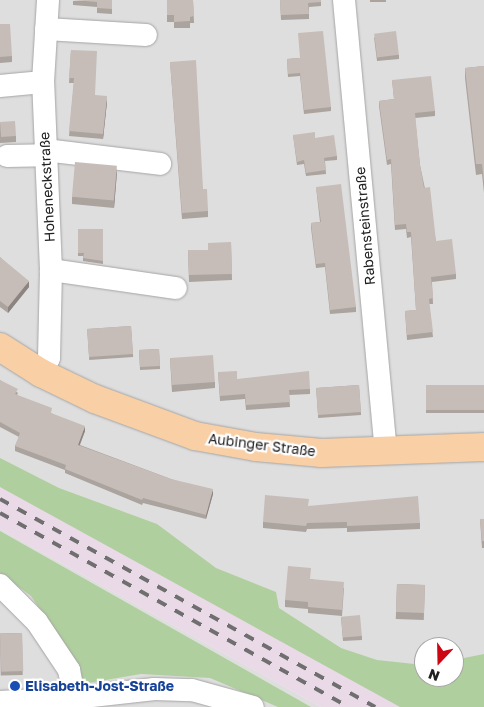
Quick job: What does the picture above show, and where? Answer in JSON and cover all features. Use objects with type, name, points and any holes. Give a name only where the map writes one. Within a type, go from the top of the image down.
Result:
[{"type":"main road","name":"Aubinger Straße","points":[[0,347],[41,373],[94,399],[195,436],[256,447],[322,453],[386,452],[484,446]]},
{"type":"street","name":"Hoheneckstraße","points":[[41,373],[49,358],[52,270],[43,82],[48,0]]},
{"type":"street","name":"Rabensteinstraße","points":[[344,0],[386,452]]},
{"type":"street","points":[[46,29],[146,35]]},
{"type":"street","points":[[0,86],[43,82]]},
{"type":"street","points":[[7,156],[46,152],[160,164]]},
{"type":"street","points":[[52,270],[176,288]]},
{"type":"street","points":[[0,585],[26,609],[68,670],[75,703]]},
{"type":"street","points":[[0,702],[75,703],[154,689],[192,690],[252,707]]},
{"type":"shaded area","points":[[0,0],[484,0],[484,707],[414,707],[0,478]]},
{"type":"shaded area","points":[[0,478],[414,707],[321,707],[0,529]]},
{"type":"shaded area","points":[[0,529],[321,707],[0,707]]},
{"type":"green space","points":[[0,458],[59,488],[157,524],[216,568],[276,592],[279,608],[341,648],[377,660],[414,664],[414,687],[464,687],[464,658],[484,654],[484,707],[400,707],[0,487]]},
{"type":"green space","points":[[0,531],[311,707],[278,707],[210,678],[141,674],[82,684],[67,649],[31,596],[0,573]]},
{"type":"building","points":[[73,0],[112,0],[112,9],[97,8],[97,2]]},
{"type":"building","points":[[167,0],[193,0],[194,16],[190,17],[190,21],[174,22],[174,15],[167,15]]},
{"type":"building","points":[[280,0],[321,0],[321,2],[308,3],[309,14],[281,15]]},
{"type":"building","points":[[0,24],[10,24],[12,56],[0,57]]},
{"type":"building","points":[[323,31],[331,107],[304,110],[300,73],[288,74],[287,59],[300,58],[298,33]]},
{"type":"building","points":[[396,31],[399,55],[377,58],[374,34]]},
{"type":"building","points":[[71,50],[97,51],[95,95],[107,96],[103,134],[69,131],[74,78],[69,78]]},
{"type":"building","points":[[196,60],[203,189],[207,189],[208,211],[182,213],[170,62]]},
{"type":"building","points":[[484,66],[484,182],[482,164],[476,164],[465,68]]},
{"type":"building","points":[[431,76],[435,111],[415,113],[420,165],[424,188],[430,187],[436,241],[452,239],[456,274],[431,277],[433,298],[429,299],[433,332],[407,335],[405,311],[416,310],[411,232],[407,232],[406,224],[395,225],[391,159],[387,160],[379,101],[394,99],[392,80]]},
{"type":"building","points":[[15,121],[16,136],[1,137],[0,122]]},
{"type":"building","points":[[315,132],[315,138],[334,135],[337,156],[324,158],[326,170],[306,173],[304,160],[297,162],[293,135]]},
{"type":"building","points":[[75,162],[117,166],[114,201],[72,197]]},
{"type":"building","points":[[341,184],[356,307],[330,310],[325,263],[316,264],[311,223],[321,222],[316,187]]},
{"type":"building","points":[[78,229],[103,229],[103,261],[83,258],[84,253],[78,253]]},
{"type":"building","points":[[231,242],[232,274],[189,275],[188,250],[208,250],[208,243]]},
{"type":"building","points":[[0,257],[29,281],[8,307],[0,301]]},
{"type":"building","points":[[131,326],[133,354],[89,357],[87,329]]},
{"type":"building","points":[[159,349],[160,366],[140,367],[139,350]]},
{"type":"building","points":[[213,355],[215,382],[172,385],[170,358]]},
{"type":"building","points":[[237,371],[237,379],[309,371],[310,389],[289,390],[290,402],[246,405],[245,394],[220,396],[218,372]]},
{"type":"building","points":[[0,380],[18,389],[15,394],[52,408],[51,413],[85,426],[78,445],[171,479],[213,489],[206,515],[143,498],[142,500],[65,469],[66,465],[15,446],[20,433],[0,422]]},
{"type":"building","points":[[359,385],[361,412],[318,415],[316,388]]},
{"type":"building","points":[[426,385],[484,385],[484,410],[426,410]]},
{"type":"building","points":[[265,495],[309,499],[308,506],[418,496],[420,523],[347,526],[347,522],[307,523],[306,526],[263,522]]},
{"type":"building","points":[[480,519],[484,519],[484,541],[482,541]]},
{"type":"building","points":[[288,566],[311,568],[310,579],[344,582],[342,610],[308,607],[308,602],[285,600]]},
{"type":"building","points":[[397,584],[425,585],[424,613],[396,612]]},
{"type":"building","points":[[360,615],[362,636],[343,638],[341,617]]},
{"type":"building","points":[[22,633],[23,671],[1,672],[0,634]]},
{"type":"railway","points":[[0,499],[375,707]]},
{"type":"railway","points":[[0,513],[348,707]]},
{"type":"place","name":"Elisabeth-Jost-Straße","points":[[15,686]]}]
